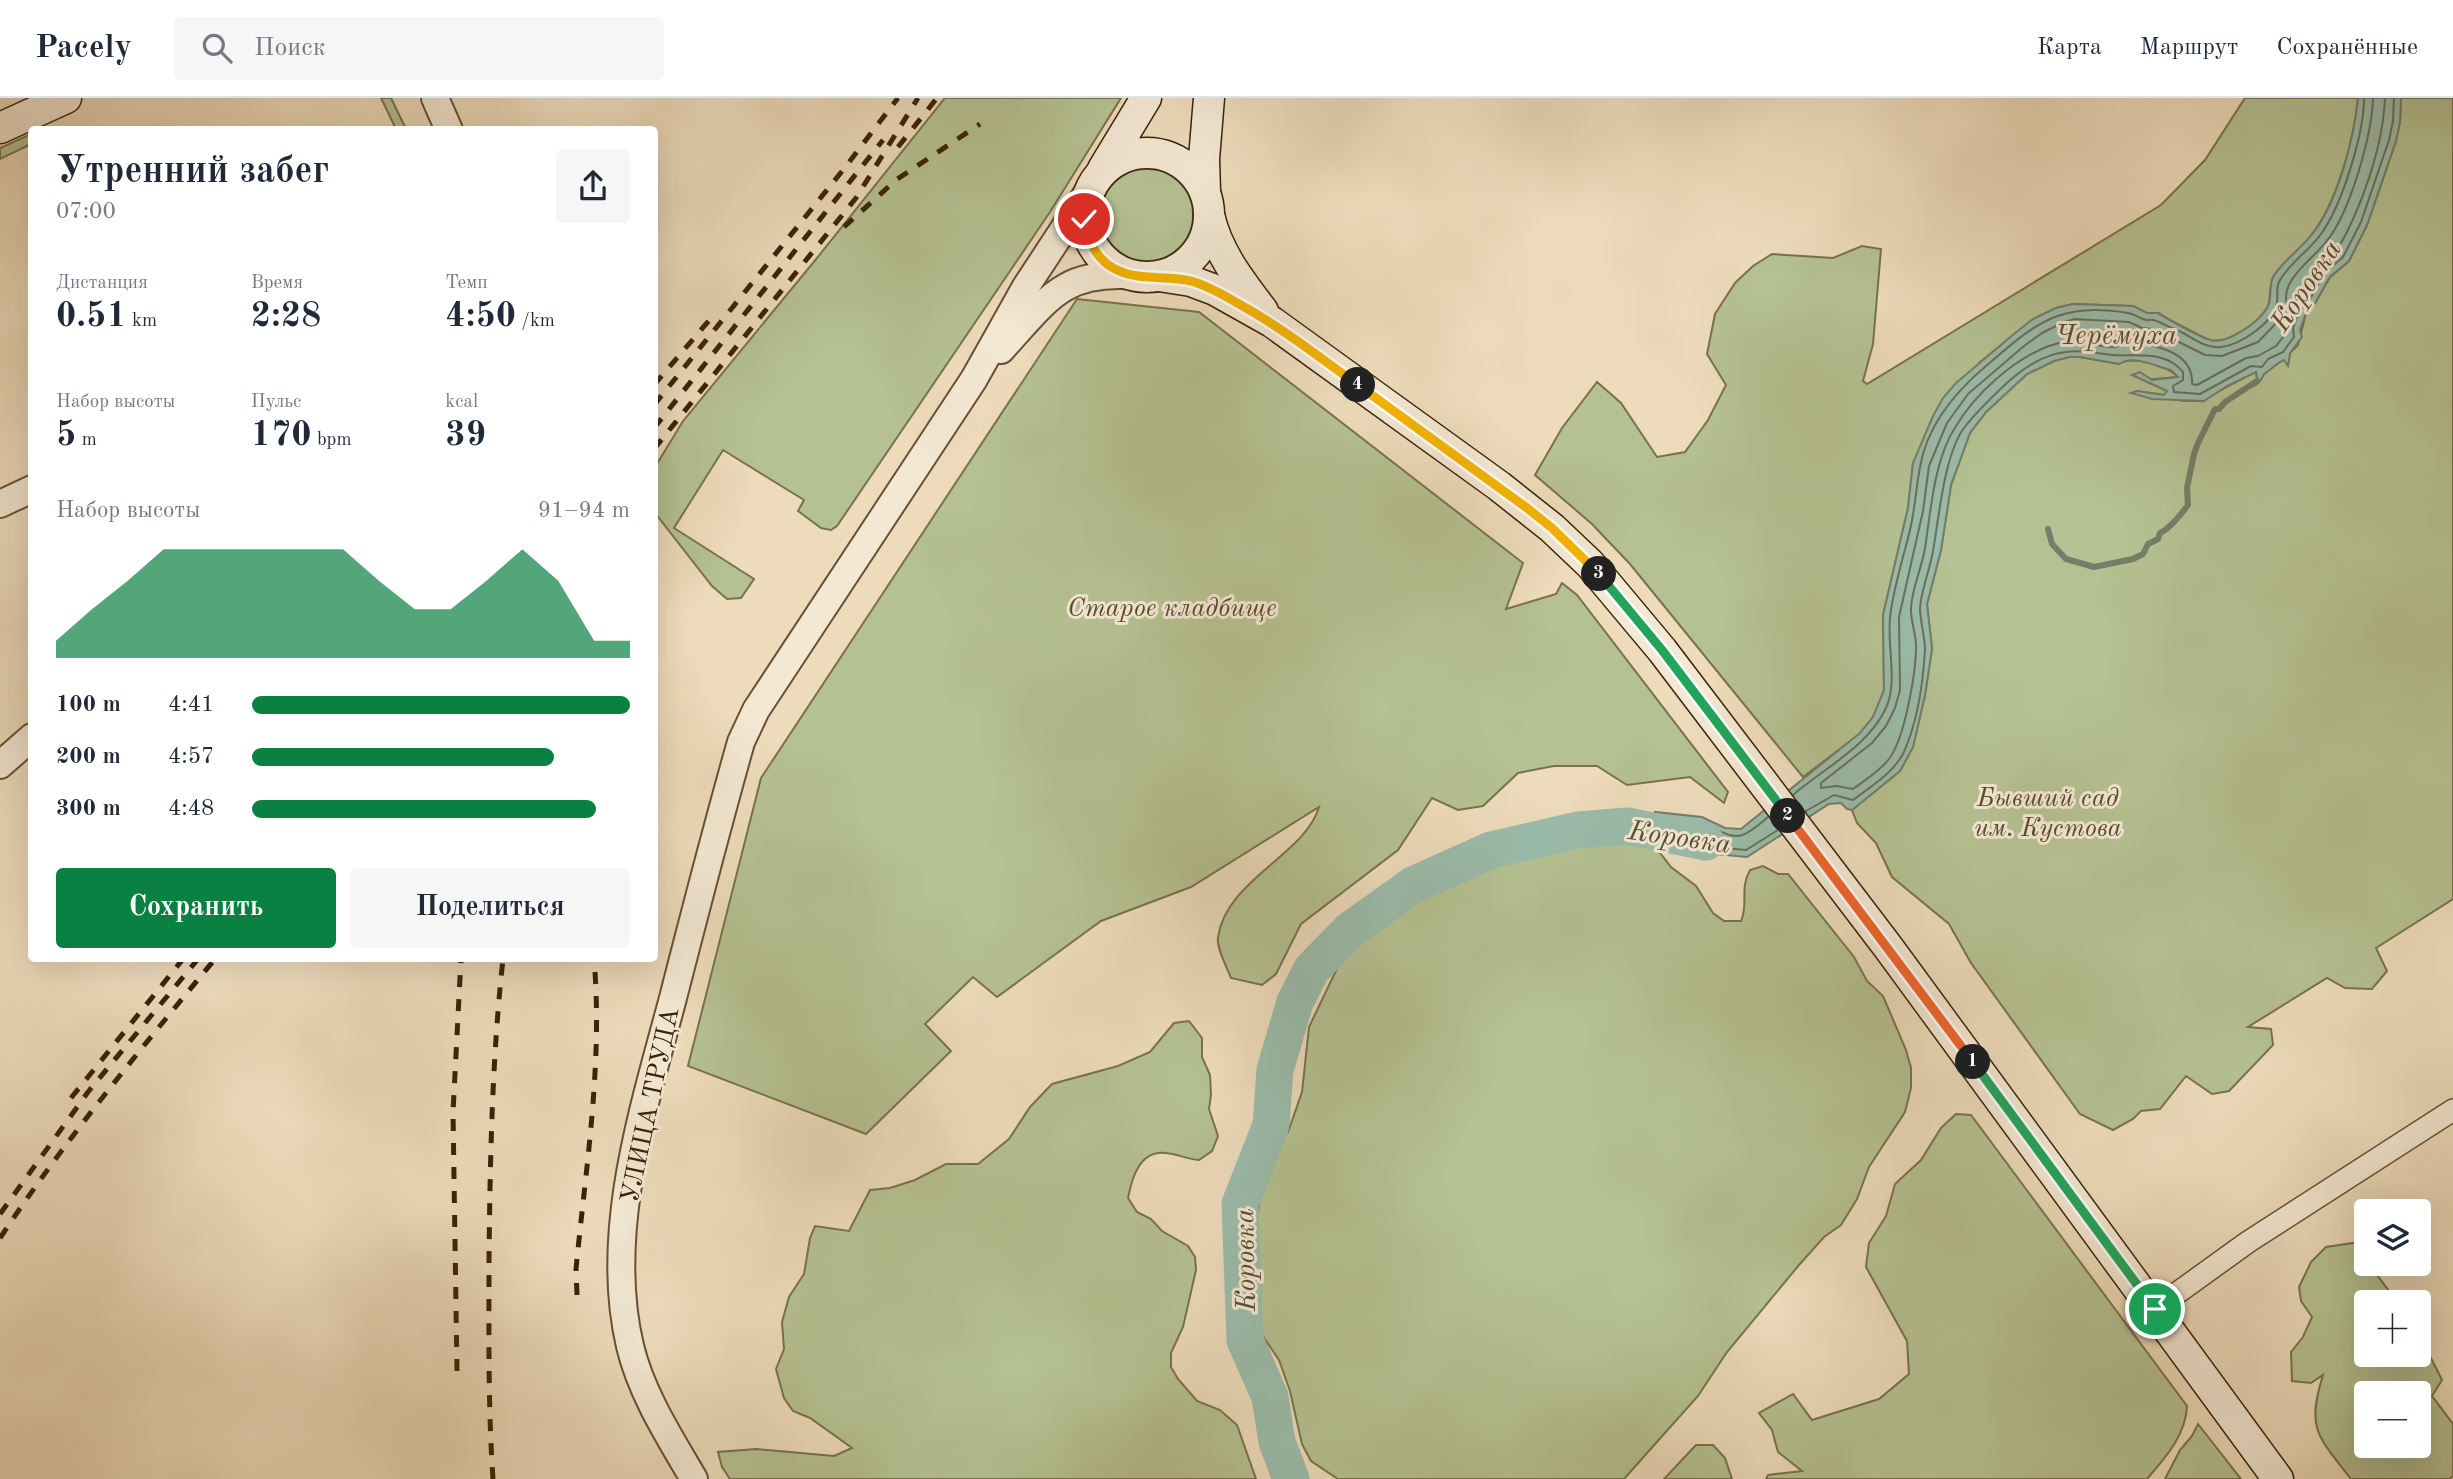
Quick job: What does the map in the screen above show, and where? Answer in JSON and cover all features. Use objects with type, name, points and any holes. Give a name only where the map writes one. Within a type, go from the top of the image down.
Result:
[{"type":"main road","points":[[0,128],[66,98]]},
{"type":"main road","points":[[1146,98],[1095,182],[1084,219],[1092,245],[1117,270],[1191,281],[1215,290],[1272,322],[1499,486],[1571,546],[1626,605],[1921,991],[2278,1479]]},
{"type":"main road","points":[[1148,276],[1179,268],[1195,254],[1206,236],[1204,159],[1209,98]]},
{"type":"main road","points":[[1095,182],[1114,162],[1129,155],[1146,152],[1163,154],[1192,171],[1207,204],[1221,250],[1241,283],[1272,322]]},
{"type":"street","points":[[435,98],[447,126]]},
{"type":"street","points":[[974,379],[1025,288],[1095,182]]},
{"type":"street","points":[[974,379],[1040,307],[1074,282],[1104,274],[1148,276]]},
{"type":"street","name":"УЛИЦА ТРУДА","points":[[694,1479],[650,1400],[630,1347],[623,1280],[625,1209],[632,1154],[725,797],[748,725],[974,379]]},
{"type":"street","points":[[0,504],[28,491]]},
{"type":"street","points":[[0,765],[28,740]]},
{"type":"street","points":[[0,775],[28,742]]},
{"type":"street","points":[[2155,1309],[2248,1242],[2453,1110]]},
{"type":"green space","points":[[381,98],[391,98],[405,126],[395,126]]},
{"type":"green space","points":[[945,98],[1121,98],[1050,212],[837,526],[831,530],[821,528],[798,511],[804,500],[723,450],[674,528],[754,579],[741,598],[727,599],[712,586],[658,517],[658,462],[683,421]]},
{"type":"green space","points":[[2245,98],[2358,98],[2349,149],[2332,200],[2316,229],[2272,283],[2267,308],[2242,332],[2217,341],[2210,340],[2159,313],[2147,313],[2133,306],[2073,304],[2056,308],[2033,319],[1979,363],[1913,463],[1908,508],[1883,615],[1884,690],[1880,703],[1861,733],[1803,777],[1630,564],[1592,524],[1535,475],[1562,428],[1597,382],[1621,403],[1657,457],[1685,452],[1708,420],[1726,385],[1707,354],[1715,314],[1735,283],[1753,266],[1772,254],[1833,258],[1862,246],[1881,249],[1873,344],[1863,381],[1867,384],[2161,205],[2205,160]]},
{"type":"green space","name":"Бывший сад им. Кустова","points":[[2401,98],[2453,98],[2453,899],[2376,948],[2387,971],[2372,989],[2345,988],[2327,978],[2248,1027],[2271,1029],[2273,1045],[2229,1091],[2212,1094],[2186,1076],[2160,1109],[2141,1111],[2133,1119],[2113,1130],[2080,1114],[1971,963],[1949,924],[1892,877],[1876,843],[1857,823],[1852,810],[1900,771],[1913,747],[1932,649],[1927,604],[1941,550],[1951,485],[1970,433],[1986,412],[2027,374],[2069,357],[2119,364],[2142,361],[2159,366],[2178,377],[2144,380],[2167,391],[2164,395],[2137,391],[2133,393],[2185,401],[2204,401],[2256,371],[2257,379],[2284,359],[2288,365],[2290,353],[2298,345],[2306,313],[2314,305],[2330,277],[2349,261],[2367,225],[2396,141]]},
{"type":"green space","points":[[28,135],[28,145],[0,159],[0,148]]},
{"type":"green space","points":[[1147,169],[1164,173],[1179,183],[1189,198],[1193,215],[1189,232],[1179,247],[1164,257],[1147,261],[1130,257],[1115,247],[1105,232],[1101,215],[1105,198],[1115,183],[1130,173]]},
{"type":"green space","name":"Старое кладбище","points":[[1077,299],[1199,312],[1523,563],[1506,609],[1556,594],[1562,583],[1577,595],[1728,792],[1724,803],[1690,777],[1627,785],[1597,766],[1554,766],[1518,773],[1483,806],[1458,810],[1432,798],[1398,850],[1301,924],[1276,974],[1262,985],[1231,978],[1218,941],[1224,917],[1250,883],[1299,839],[1311,824],[1319,807],[1191,887],[1101,921],[997,997],[973,977],[925,1024],[951,1051],[866,1134],[688,1066],[761,778]]},
{"type":"green space","points":[[1606,836],[1653,844],[1671,867],[1696,886],[1713,913],[1724,921],[1741,921],[1745,884],[1750,870],[1763,866],[1778,874],[1788,874],[1854,957],[1867,981],[1883,996],[1911,1068],[1911,1088],[1905,1112],[1869,1167],[1857,1199],[1841,1225],[1824,1237],[1799,1265],[1727,1352],[1698,1396],[1624,1479],[1338,1479],[1311,1461],[1302,1444],[1290,1391],[1279,1360],[1262,1335],[1258,1303],[1257,1222],[1260,1193],[1274,1148],[1288,1132],[1302,1092],[1309,1027],[1341,960],[1404,904],[1455,877],[1512,854]]},
{"type":"green space","points":[[1189,1021],[1202,1038],[1202,1057],[1210,1075],[1209,1109],[1218,1136],[1212,1151],[1199,1160],[1157,1153],[1144,1160],[1135,1174],[1128,1198],[1137,1212],[1188,1246],[1195,1257],[1196,1270],[1183,1327],[1171,1353],[1171,1367],[1197,1401],[1220,1410],[1237,1425],[1256,1479],[730,1479],[722,1467],[718,1452],[756,1449],[834,1456],[852,1448],[810,1418],[793,1411],[784,1398],[776,1369],[784,1349],[782,1322],[789,1297],[804,1274],[810,1238],[815,1226],[849,1231],[870,1190],[890,1188],[915,1180],[946,1164],[978,1164],[1009,1139],[1030,1107],[1052,1084],[1118,1066],[1150,1052],[1174,1023]]},
{"type":"green space","points":[[1956,1114],[1971,1115],[2187,1406],[2179,1436],[2147,1479],[1766,1479],[1768,1475],[1802,1471],[1778,1452],[1772,1430],[1759,1413],[1793,1394],[1812,1420],[1879,1399],[1909,1374],[1907,1341],[1866,1267],[1869,1243],[1886,1216],[1895,1184],[1921,1160],[1941,1128]]},
{"type":"green space","points":[[2354,1243],[2354,1276],[2378,1276],[2388,1290],[2354,1290],[2354,1367],[2431,1367],[2431,1358],[2442,1380],[2432,1396],[2453,1424],[2453,1476],[2449,1479],[2351,1479],[2323,1442],[2318,1432],[2316,1408],[2323,1375],[2311,1383],[2292,1381],[2291,1352],[2303,1337],[2312,1317],[2301,1301],[2299,1287],[2311,1262],[2326,1247]]},
{"type":"green space","points":[[2198,1424],[2241,1479],[2165,1479]]},
{"type":"green space","points":[[1696,1445],[1713,1445],[1725,1458],[1732,1479],[1664,1479]]},
{"type":"water","name":"Черёмуха","points":[[2358,98],[2401,98],[2396,141],[2367,225],[2349,261],[2330,277],[2314,305],[2306,313],[2300,330],[2302,337],[2290,353],[2288,366],[2284,360],[2264,374],[2256,385],[2251,387],[2257,379],[2256,372],[2204,401],[2152,399],[2131,393],[2137,391],[2164,395],[2167,391],[2132,375],[2140,372],[2152,380],[2178,377],[2171,370],[2139,361],[2119,364],[2069,357],[2027,374],[1986,412],[1970,433],[1951,485],[1941,550],[1927,604],[1932,649],[1925,695],[1913,747],[1900,771],[1852,810],[1841,803],[1829,804],[1747,857],[1662,849],[1655,812],[1702,817],[1725,828],[1741,829],[1860,733],[1873,717],[1884,690],[1883,615],[1908,508],[1913,463],[1933,416],[1956,383],[2033,319],[2056,308],[2073,304],[2133,306],[2147,313],[2158,313],[2200,336],[2217,341],[2250,326],[2269,304],[2273,277],[2311,235],[2332,200],[2349,148]]},
{"type":"waterway","points":[[2048,529],[2052,544],[2066,559],[2094,567],[2133,559],[2143,554],[2148,544],[2158,539],[2160,533],[2188,505],[2187,488],[2194,454],[2215,409],[2219,409],[2257,381]]},
{"type":"waterway","name":"Коровка","points":[[1291,1479],[1277,1442],[1270,1397],[1245,1340],[1240,1204],[1271,1125],[1275,1070],[1295,1002],[1312,969],[1350,930],[1413,885],[1491,850],[1578,830],[1627,826],[1706,842]]},
{"type":"railway","points":[[658,400],[898,98]]},
{"type":"railway","points":[[658,444],[856,198],[918,98]]},
{"type":"railway","points":[[898,147],[937,98]]},
{"type":"railway","points":[[844,227],[896,180],[980,124]]},
{"type":"railway","points":[[658,423],[883,140]]},
{"type":"railway","points":[[658,380],[712,317]]},
{"type":"railway","points":[[71,1098],[181,962]]},
{"type":"railway","points":[[0,1214],[88,1092],[196,962]]},
{"type":"railway","points":[[0,1238],[77,1131],[213,962]]},
{"type":"railway","points":[[457,1371],[453,1112],[461,962]]},
{"type":"railway","points":[[493,1479],[489,1370],[490,1186],[494,1072],[503,962]]},
{"type":"railway","points":[[577,1295],[576,1269],[595,1075],[594,962]]},
{"type":"route","points":[[1084,219],[1088,237],[1097,253],[1117,270],[1137,276],[1191,281],[1215,290],[1272,322],[1499,486],[1552,528],[1590,564],[1662,650],[1888,947],[2155,1309]]}]
